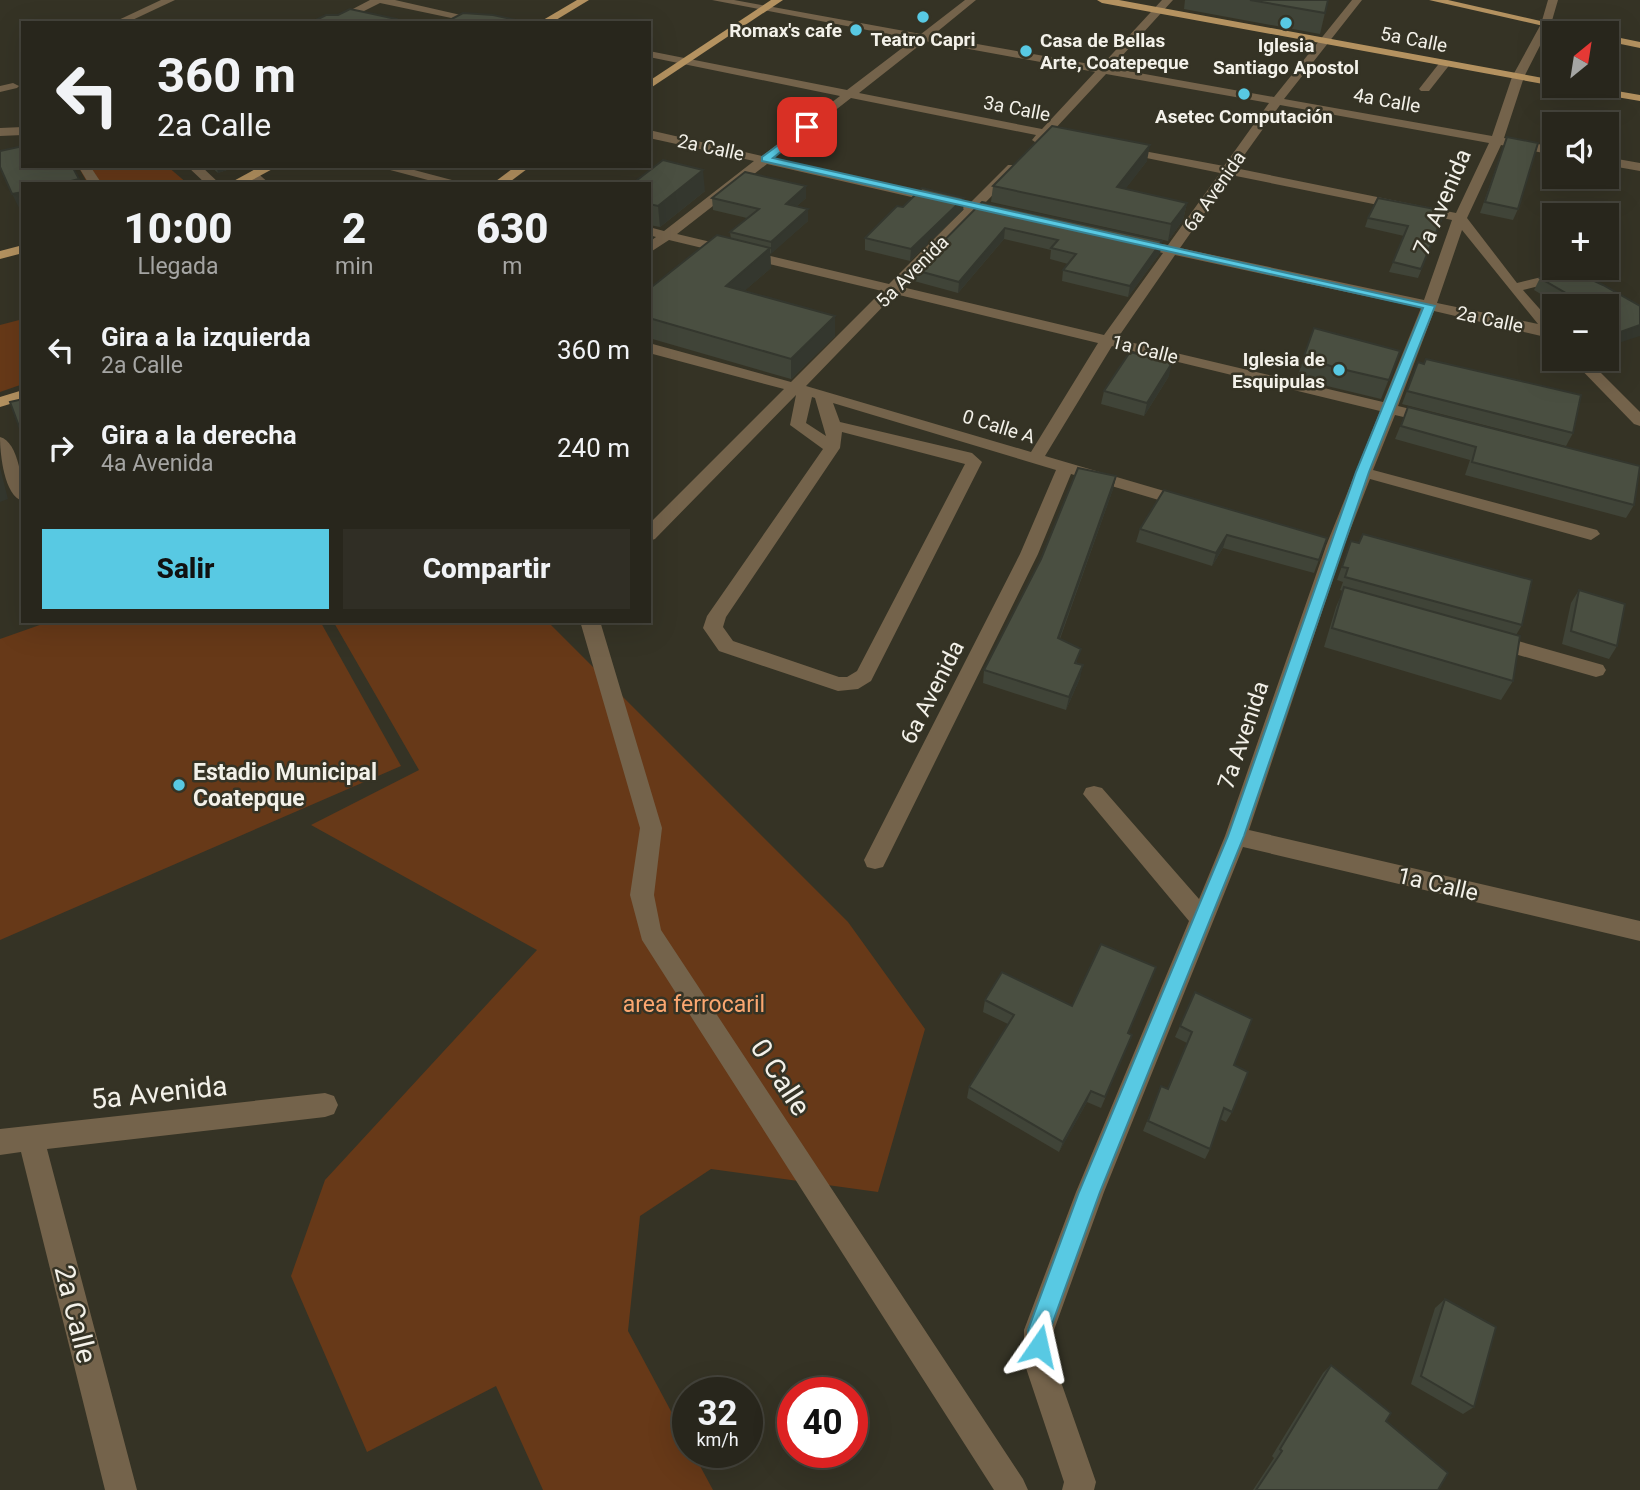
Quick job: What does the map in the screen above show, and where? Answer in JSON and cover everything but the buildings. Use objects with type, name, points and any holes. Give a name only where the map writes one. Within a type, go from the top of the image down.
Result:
[{"type":"main road","points":[[547,21],[584,0]]},
{"type":"main road","points":[[651,85],[778,0]]},
{"type":"main road","name":"5a Calle","points":[[1102,0],[1163,5],[1326,40],[1542,81]]},
{"type":"main road","points":[[1434,0],[1542,22]]},
{"type":"main road","points":[[1619,41],[1640,46]]},
{"type":"main road","points":[[1619,94],[1640,98]]},
{"type":"main road","points":[[501,182],[522,168]]},
{"type":"main road","points":[[0,255],[21,250]]},
{"type":"main road","points":[[0,402],[21,396]]},
{"type":"street","points":[[122,21],[170,0]]},
{"type":"street","points":[[335,21],[379,0],[481,21]]},
{"type":"street","name":"4a Calle","points":[[717,0],[1542,149]]},
{"type":"street","points":[[651,248],[971,0]]},
{"type":"street","name":"6a Avenida","points":[[1035,459],[1108,340],[1278,99],[1357,0]]},
{"type":"street","name":"7a Avenida","points":[[1547,21],[1553,0]]},
{"type":"street","name":"5a Avenida","points":[[651,533],[800,389],[892,289],[976,207],[1163,5]]},
{"type":"street","name":"7a Avenida","points":[[1078,1490],[1080,1482],[1039,1362],[1039,1330],[1090,1192],[1236,836],[1326,594],[1329,544],[1362,472],[1429,306],[1460,218],[1497,140],[1518,77],[1542,31]]},
{"type":"street","name":"3a Calle","points":[[651,54],[1084,141]]},
{"type":"street","points":[[1425,89],[1445,63]]},
{"type":"street","points":[[0,89],[13,86]]},
{"type":"street","points":[[0,132],[21,131]]},
{"type":"street","name":"2a Calle","points":[[651,134],[1015,216]]},
{"type":"street","points":[[1110,146],[1460,218],[1542,320]]},
{"type":"street","points":[[1619,163],[1640,167]]},
{"type":"street","points":[[195,168],[212,182]]},
{"type":"street","points":[[390,168],[452,182]]},
{"type":"street","name":"1a Calle","points":[[651,231],[1454,425]]},
{"type":"street","name":"2a Calle","points":[[1120,239],[1542,331]]},
{"type":"street","points":[[1514,288],[1560,275],[1583,282]]},
{"type":"street","name":"0 Calle A","points":[[651,349],[800,389],[1206,509]]},
{"type":"street","points":[[1591,371],[1640,421]]},
{"type":"street","points":[[800,389],[798,425],[832,448]]},
{"type":"street","points":[[822,396],[833,425],[835,437],[832,448],[717,616],[713,628],[726,646],[838,684],[851,684],[863,676],[974,462],[965,457],[833,425]]},
{"type":"street","points":[[0,442],[21,491]]},
{"type":"street","name":"6a Avenida","points":[[875,860],[1029,554],[1065,468]]},
{"type":"street","points":[[1362,472],[1591,534]]},
{"type":"street","name":"0 Calle","points":[[591,623],[651,828],[642,895],[650,933],[1012,1490]]},
{"type":"street","points":[[1477,637],[1596,670]]},
{"type":"street","points":[[1094,794],[1203,920]]},
{"type":"street","name":"1a Calle","points":[[1236,836],[1640,931]]},
{"type":"street","name":"5a Avenida","points":[[0,1142],[325,1105]]},
{"type":"street","name":"2a Calle","points":[[32,1138],[121,1490]]},
{"type":"green space","points":[[79,168],[169,168],[186,182],[87,182]]},
{"type":"green space","points":[[21,320],[21,385],[0,392],[0,325]]},
{"type":"green space","name":"Estadio Municipal Coatepque","points":[[45,623],[321,623],[401,766],[0,940],[0,639]]},
{"type":"green space","name":"area ferrocaril","points":[[334,623],[549,623],[848,922],[925,1029],[878,1192],[711,1169],[640,1216],[628,1331],[672,1413],[672,1468],[701,1468],[713,1490],[543,1490],[496,1386],[367,1452],[291,1276],[325,1180],[537,950],[311,825],[419,770]]},
{"type":"place","name":"Teatro Capri","points":[[923,17]]},
{"type":"place","name":"Iglesia Santiago Apostol","points":[[1286,23]]},
{"type":"place","name":"Romax's cafe","points":[[856,30]]},
{"type":"place","name":"Casa de Bellas Arte, Coatepeque","points":[[1026,51]]},
{"type":"place","name":"Asetec Computación","points":[[1244,94]]},
{"type":"place","name":"Iglesia de Esquipulas","points":[[1339,370]]},
{"type":"place","name":"Estadio Municipal Coatepque","points":[[179,785]]},
{"type":"route","points":[[807,127],[766,159],[1148,246],[1429,306],[1362,472],[1236,836],[1090,1192],[1039,1330],[1039,1346]]}]
